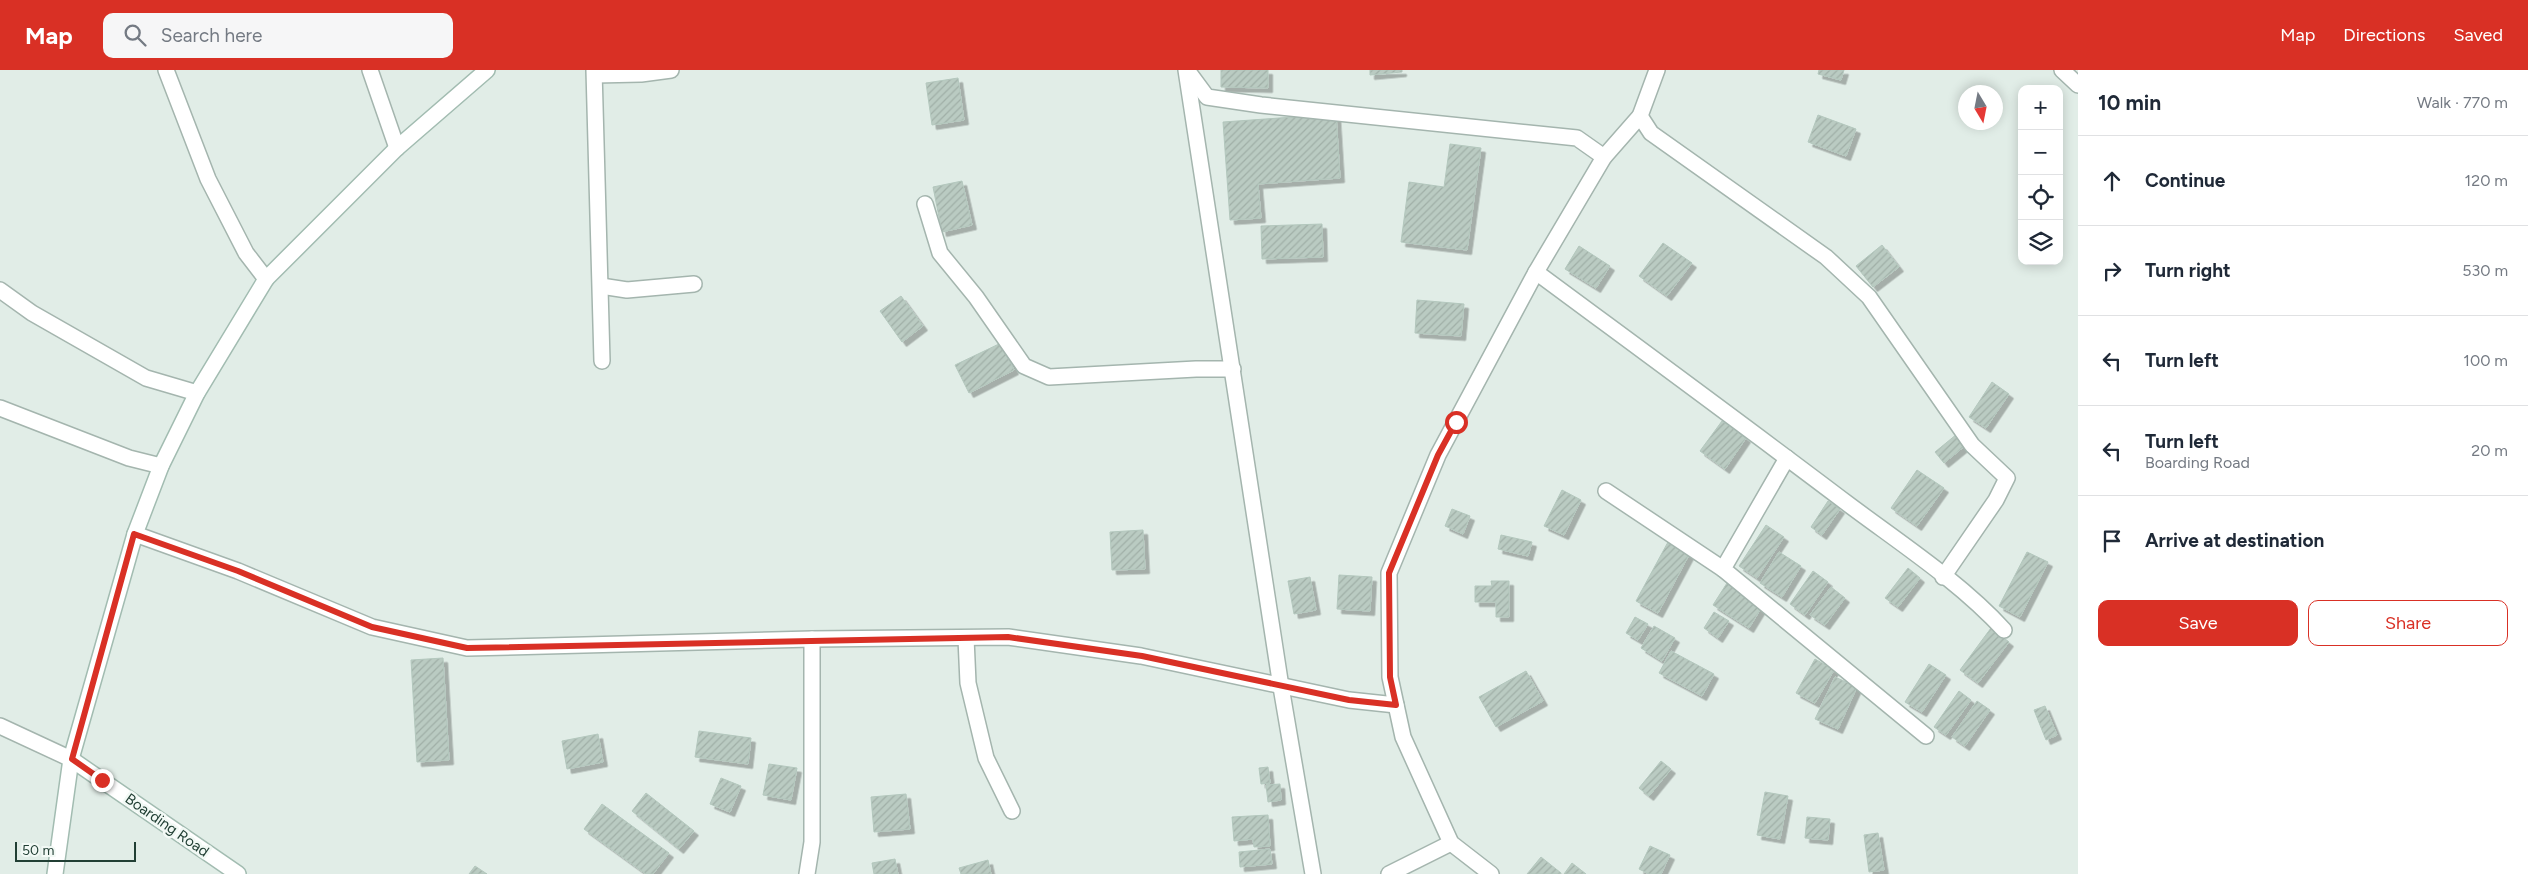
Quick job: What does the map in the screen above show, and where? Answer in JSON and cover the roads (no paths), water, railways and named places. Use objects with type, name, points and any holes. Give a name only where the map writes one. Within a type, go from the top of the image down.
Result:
[{"type":"street","points":[[166,70],[208,179],[246,253],[266,279]]},
{"type":"street","points":[[370,70],[397,148]]},
{"type":"street","points":[[55,874],[72,759],[134,534],[161,466],[197,393],[266,279],[397,148],[487,70]]},
{"type":"street","points":[[602,361],[595,72],[641,74],[670,70]]},
{"type":"street","points":[[1186,70],[1207,97],[1261,106],[1577,138],[1604,157]]},
{"type":"street","points":[[1186,70],[1281,687],[1313,874]]},
{"type":"street","points":[[1491,874],[1451,843],[1403,738],[1390,677],[1389,573],[1438,455],[1536,272],[1604,157],[1640,116],[1657,70]]},
{"type":"street","points":[[2062,70],[2078,85]]},
{"type":"street","points":[[1640,116],[1650,133],[1826,257],[1869,297],[1972,445],[2007,478],[1996,500],[1944,577]]},
{"type":"street","points":[[925,204],[940,253],[976,297],[1024,366],[1049,377],[1196,369],[1233,369]]},
{"type":"street","points":[[1536,272],[1944,577],[1985,609],[2004,630]]},
{"type":"street","points":[[601,286],[627,290],[694,284]]},
{"type":"street","points":[[0,290],[32,313],[146,378],[197,393]]},
{"type":"street","points":[[0,408],[130,458],[161,466]]},
{"type":"street","points":[[1723,569],[1787,458]]},
{"type":"street","points":[[1606,491],[1723,569],[1926,736]]},
{"type":"street","points":[[134,534],[238,571],[372,627],[467,648],[812,639],[1008,637],[1142,656],[1281,687],[1349,700],[1396,705]]},
{"type":"street","points":[[966,638],[968,684],[986,758],[1012,811]]},
{"type":"street","points":[[807,874],[812,842],[812,639]]},
{"type":"street","name":"Boarding Road","points":[[0,726],[72,759],[238,874]]},
{"type":"street","points":[[1389,874],[1451,843]]}]
